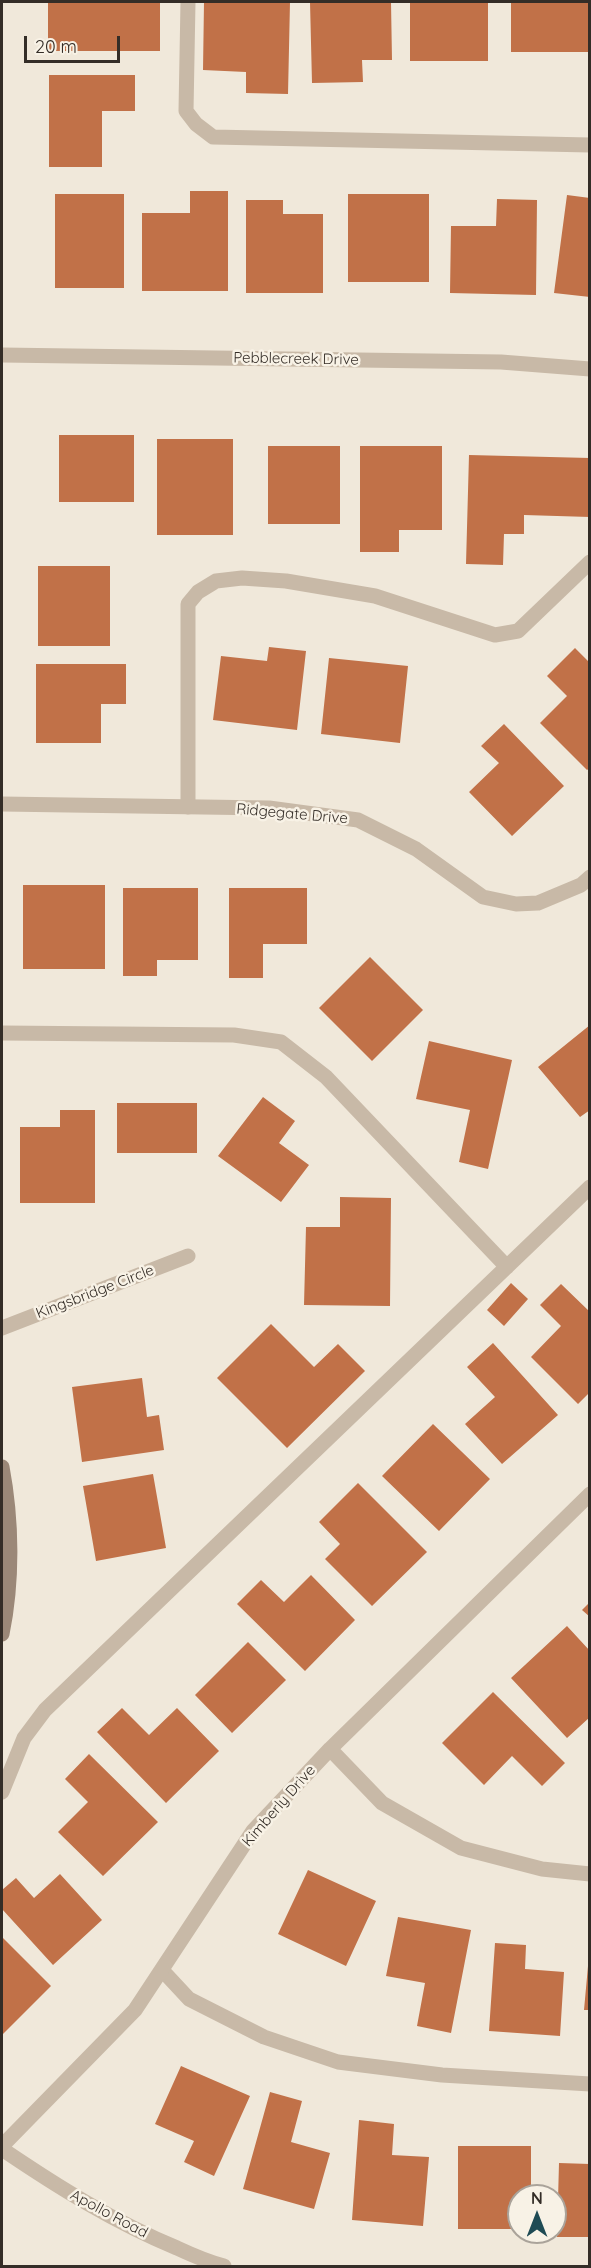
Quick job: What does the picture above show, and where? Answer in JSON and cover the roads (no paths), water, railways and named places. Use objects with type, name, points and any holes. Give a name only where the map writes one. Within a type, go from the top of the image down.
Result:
[{"type":"street","points":[[188,2],[186,111],[196,124],[213,137],[590,145]]},
{"type":"street","name":"Pebblecreek Drive","points":[[2,355],[501,362],[590,369]]},
{"type":"street","points":[[188,807],[188,604],[198,592],[216,581],[242,578],[286,581],[375,596],[495,635],[518,631],[590,562]]},
{"type":"street","name":"Ridgegate Drive","points":[[2,804],[269,808],[358,820],[416,849],[483,897],[516,904],[538,903],[581,885],[590,877]]},
{"type":"street","points":[[2,1033],[234,1035],[281,1042],[326,1077],[507,1267]]},
{"type":"street","points":[[2,1792],[24,1738],[45,1710],[590,1187]]},
{"type":"street","name":"Kingsbridge Circle","points":[[2,1328],[188,1256]]},
{"type":"street","points":[[2,1467],[7,1493],[9,1560],[2,1634]]},
{"type":"street","name":"Kimberly Drive","points":[[2,2147],[135,2010],[253,1831],[330,1749],[590,1494]]},
{"type":"street","points":[[330,1749],[382,1803],[461,1848],[542,1869],[590,1874]]},
{"type":"street","points":[[162,1970],[189,1999],[264,2037],[338,2062],[442,2075],[590,2084]]},
{"type":"street","name":"Apollo Road","points":[[2,2147],[51,2182],[102,2213],[159,2241],[224,2266]]}]
